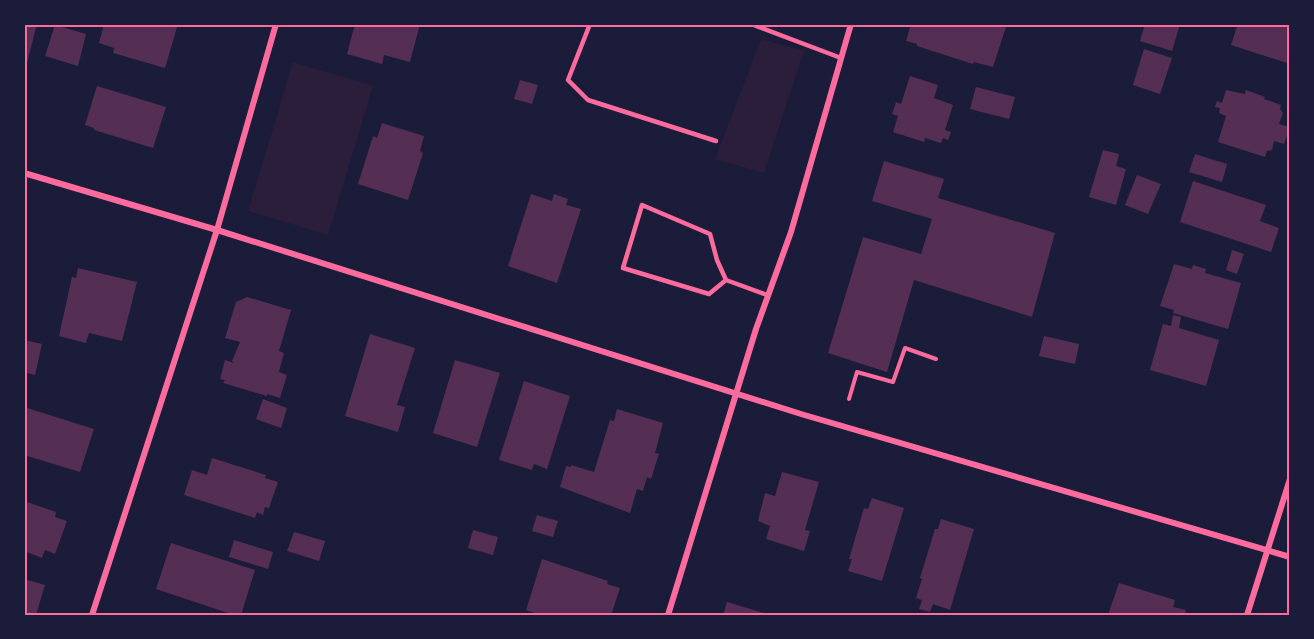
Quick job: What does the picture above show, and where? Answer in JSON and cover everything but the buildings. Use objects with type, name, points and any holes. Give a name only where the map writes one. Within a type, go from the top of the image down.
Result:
[{"type":"street","points":[[92,615],[217,230],[276,24]]},
{"type":"street","points":[[668,615],[767,296],[791,232],[851,24]]},
{"type":"street","points":[[24,173],[217,230],[813,418],[1290,557]]},
{"type":"street","points":[[1247,615],[1290,479]]},
{"type":"lane","points":[[590,24],[568,80],[588,100],[716,141]]},
{"type":"lane","points":[[751,24],[841,58]]},
{"type":"lane","points":[[726,280],[709,294],[623,268],[642,205],[710,234],[717,260],[726,280],[767,296]]},
{"type":"path","points":[[849,399],[857,372],[893,382],[905,348],[936,359]]},
{"type":"shaded area","points":[[761,39],[804,51],[764,173],[715,159]]},
{"type":"shaded area","points":[[293,62],[373,86],[328,235],[248,211]]}]
